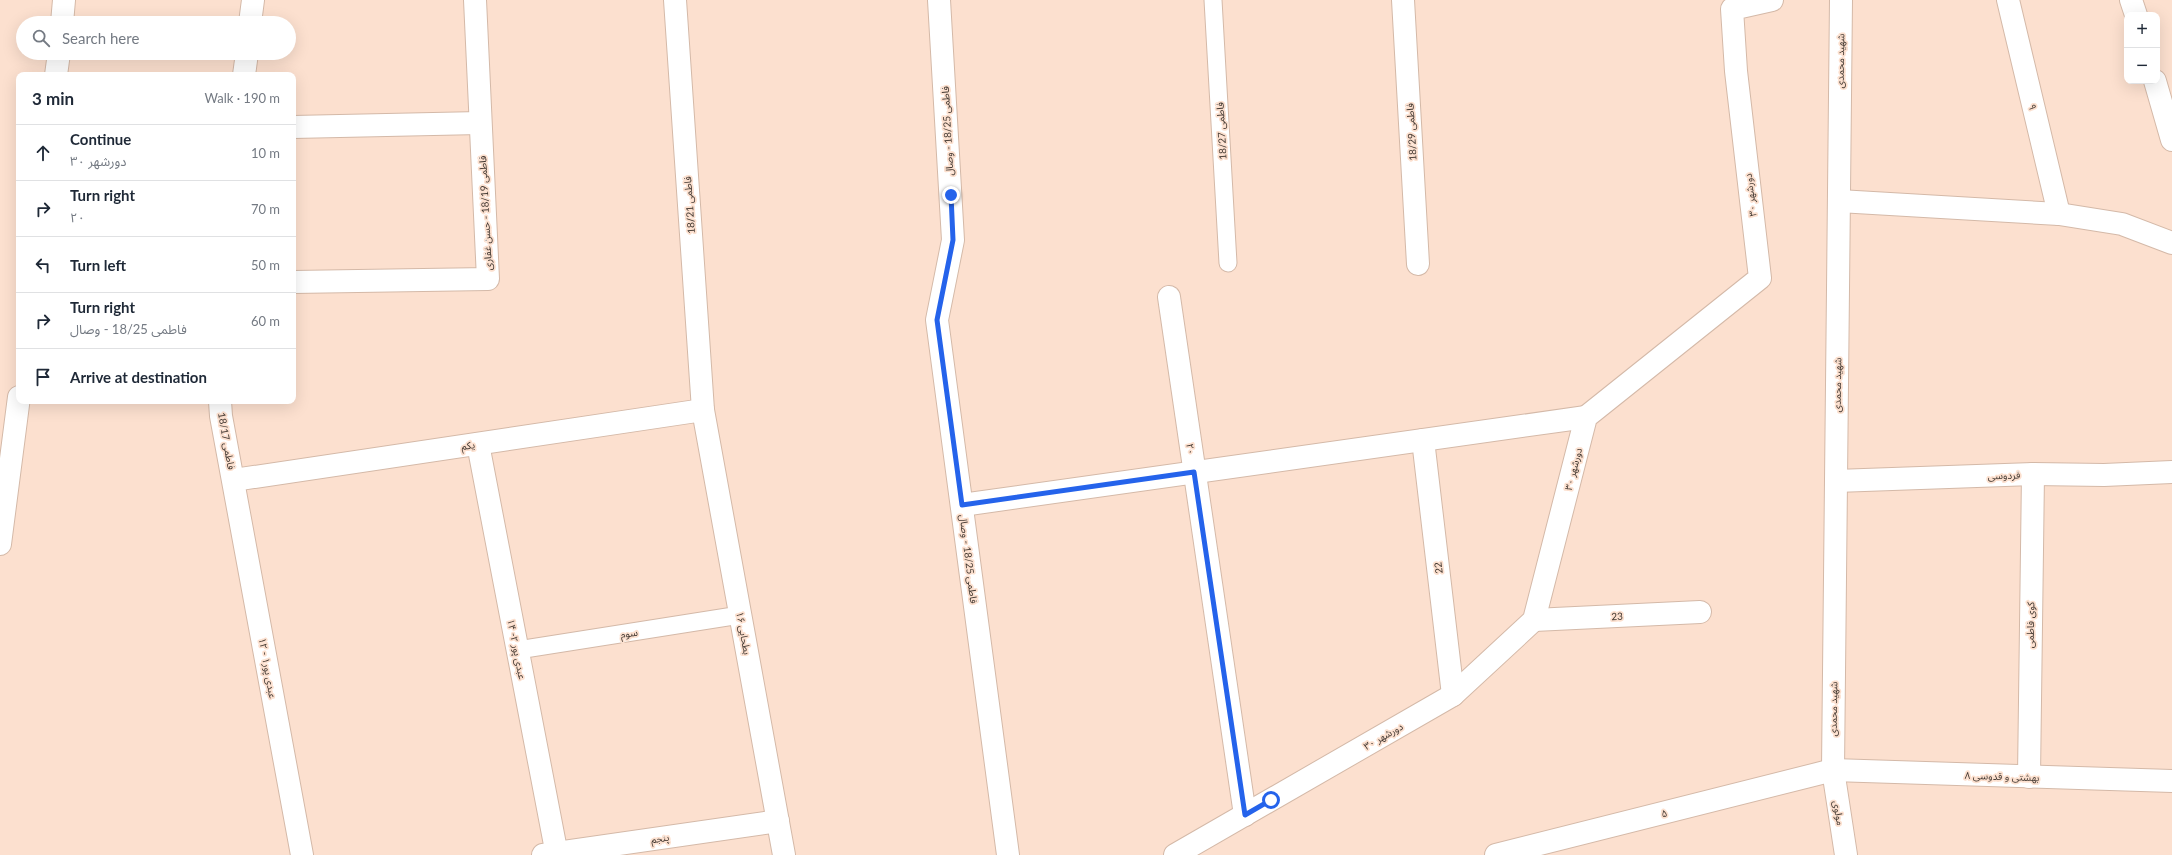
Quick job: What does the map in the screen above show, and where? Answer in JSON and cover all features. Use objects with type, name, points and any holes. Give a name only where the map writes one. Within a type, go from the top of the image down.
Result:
[{"type":"street","points":[[63,16],[64,0]]},
{"type":"street","points":[[251,16],[253,0]]},
{"type":"street","name":"فاطمی 18/19 - حسن غفاری","points":[[296,282],[488,279],[475,0]]},
{"type":"street","name":"فاطمی 18/21","points":[[674,0],[703,410]]},
{"type":"street","name":"فاطمی 18/25 - وصال","points":[[939,0],[953,240],[937,320],[1008,855]]},
{"type":"street","name":"فاطمی 18/29","points":[[1403,0],[1418,264]]},
{"type":"street","name":"دورشهر ۳۰","points":[[1174,855],[1453,695],[1534,620],[1586,417],[1760,278],[1736,72],[1732,9],[1772,0]]},
{"type":"street","name":"شهید محمدی","points":[[1832,770],[1840,0]]},
{"type":"street","name":"۹","points":[[2008,0],[2059,214]]},
{"type":"street","points":[[2131,0],[2135,12]]},
{"type":"street","points":[[56,72],[58,60]]},
{"type":"street","points":[[244,72],[246,60]]},
{"type":"street","points":[[2156,84],[2167,105],[2172,140]]},
{"type":"street","points":[[296,127],[480,123]]},
{"type":"street","points":[[1839,201],[2059,214],[2122,224],[2172,243]]},
{"type":"street","name":"۲۰","points":[[1169,297],[1245,815]]},
{"type":"street","points":[[0,544],[18,404]]},
{"type":"street","name":"فاطمی 18/17","points":[[220,404],[221,416],[234,480]]},
{"type":"street","name":"یکم","points":[[234,480],[703,410]]},
{"type":"street","name":"بطحایی ۱۶","points":[[703,410],[784,855]]},
{"type":"street","points":[[962,505],[1586,417]]},
{"type":"street","name":"22","points":[[1423,440],[1453,695]]},
{"type":"street","name":"عبدی پور ۲- ۱۴","points":[[478,444],[518,650],[551,854]]},
{"type":"street","name":"فردوسی","points":[[1836,481],[2033,474],[2104,475],[2172,472]]},
{"type":"street","name":"کوی فاطمی","points":[[2029,777],[2033,474]]},
{"type":"street","name":"عبدی پور۱ - ۱۲","points":[[234,480],[302,855]]},
{"type":"street","name":"23","points":[[1534,620],[1700,612]]},
{"type":"street","name":"بهشتی و قدوسی ۸","points":[[1832,770],[2172,781]]},
{"type":"street","name":"۵","points":[[1496,855],[1832,770]]},
{"type":"street","name":"مولوی","points":[[1832,770],[1846,855]]},
{"type":"street","name":"پنجم","points":[[551,854],[778,821]]},
{"type":"lane","name":"فاطمی 18/27","points":[[1213,0],[1228,263]]},
{"type":"lane","name":"سوم","points":[[518,650],[740,615]]},
{"type":"route","points":[[951,195],[953,240],[937,320],[962,505],[1194,472],[1245,815],[1271,800]]}]
